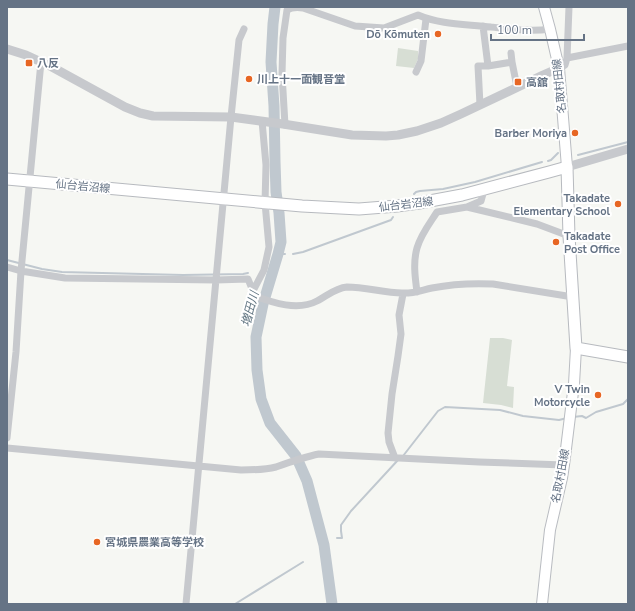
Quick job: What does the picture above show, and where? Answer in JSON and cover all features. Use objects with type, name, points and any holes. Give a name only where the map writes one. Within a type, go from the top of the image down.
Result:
[{"type":"main road","name":"名取村田線","points":[[544,7],[559,68],[567,167]]},
{"type":"main road","name":"仙台岩沼線","points":[[7,178],[266,203],[359,209],[397,206],[455,197],[567,167]]},
{"type":"main road","points":[[567,167],[569,236],[576,348],[628,356]]},
{"type":"main road","name":"名取村田線","points":[[542,604],[550,530],[564,465],[574,384],[576,348]]},
{"type":"street","points":[[284,124],[282,74],[283,38],[287,9],[296,7],[303,8],[355,26],[384,28],[418,15],[426,19],[456,24],[534,31],[550,29]]},
{"type":"street","points":[[416,7],[418,15]]},
{"type":"street","points":[[7,50],[26,55],[52,66],[125,107],[140,113],[159,116],[231,117],[352,135],[386,136],[417,131],[441,122],[565,65],[567,58],[569,7]]},
{"type":"street","points":[[416,72],[421,61],[426,19]]},
{"type":"street","points":[[483,26],[488,66]]},
{"type":"street","points":[[186,604],[200,466],[231,117],[239,40],[244,29]]},
{"type":"street","points":[[567,58],[628,46]]},
{"type":"street","points":[[511,54],[517,87]]},
{"type":"street","points":[[7,438],[16,352],[29,181],[41,62]]},
{"type":"street","points":[[480,105],[478,66],[512,62]]},
{"type":"street","points":[[254,293],[264,270],[269,247],[263,122]]},
{"type":"street","points":[[567,167],[628,150]]},
{"type":"street","points":[[417,292],[414,271],[417,248],[426,228],[437,212],[467,207],[481,201],[484,190]]},
{"type":"street","points":[[467,207],[537,224],[569,236]]},
{"type":"street","points":[[7,267],[22,266],[65,278],[217,276],[248,279],[254,293],[273,303],[300,305],[317,302],[334,290],[346,287],[381,290],[403,294],[431,288],[458,285],[493,284],[573,297]]},
{"type":"street","points":[[398,458],[390,445],[388,433],[401,334],[399,315],[403,294]]},
{"type":"street","points":[[7,448],[240,470],[260,470],[275,467],[304,457],[319,454],[564,465]]},
{"type":"shaded area","points":[[398,48],[418,51],[418,59],[414,68],[396,66]]},
{"type":"shaded area","points":[[490,338],[512,340],[507,386],[514,387],[513,408],[483,403]]},
{"type":"waterway","name":"増田川","points":[[275,7],[271,62],[274,106],[276,192],[281,242],[263,304],[256,337],[257,370],[261,399],[270,423],[296,456],[307,481],[324,545],[332,604]]},
{"type":"waterway","points":[[578,155],[628,142]]},
{"type":"waterway","points":[[548,161],[558,153]]},
{"type":"waterway","points":[[414,194],[420,191],[443,189],[475,182],[542,162]]},
{"type":"waterway","points":[[293,254],[303,252],[391,220],[393,217]]},
{"type":"waterway","name":"増田川","points":[[278,254],[285,254]]},
{"type":"waterway","points":[[7,260],[42,269],[62,272],[183,275],[248,273]]},
{"type":"waterway","points":[[573,417],[582,416],[586,418],[596,412],[623,404],[628,399]]},
{"type":"waterway","points":[[403,456],[438,411],[445,407],[500,410],[523,416],[559,420],[567,418]]},
{"type":"waterway","points":[[337,538],[342,538],[341,525],[351,511],[398,460]]},
{"type":"waterway","points":[[235,604],[303,562]]},
{"type":"place","name":"Dō Kōmuten","points":[[438,34]]},
{"type":"place","name":"八反","points":[[29,63]]},
{"type":"place","name":"川上十一面観音堂","points":[[249,79]]},
{"type":"place","name":"高舘","points":[[518,82]]},
{"type":"place","name":"Barber Moriya","points":[[575,133]]},
{"type":"place","name":"Takadate Elementary School","points":[[618,204]]},
{"type":"place","name":"Takadate Post Office","points":[[556,242]]},
{"type":"place","name":"V Twin Motorcycle","points":[[598,395]]},
{"type":"place","name":"宮城県農業高等学校","points":[[97,542]]}]
